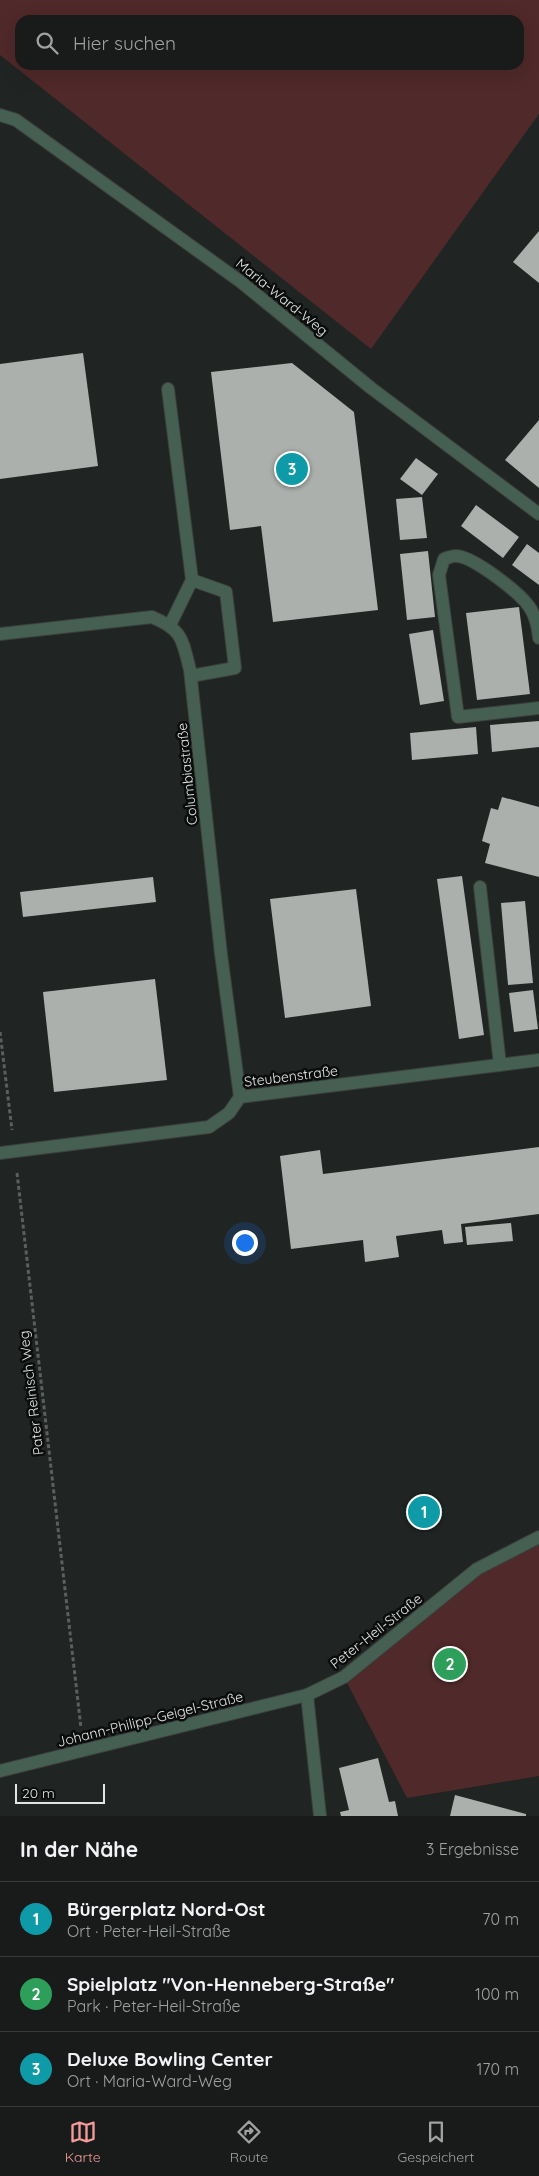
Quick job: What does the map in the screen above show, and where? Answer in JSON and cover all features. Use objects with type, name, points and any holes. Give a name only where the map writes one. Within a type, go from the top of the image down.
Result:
[{"type":"street","name":"Maria-Ward-Weg","points":[[0,114],[16,120],[241,282],[371,388],[539,514]]},
{"type":"street","points":[[0,634],[152,617],[170,625],[192,580],[168,389]]},
{"type":"street","points":[[539,638],[538,626],[529,606],[511,589],[475,563],[456,556],[444,559],[440,576],[458,716],[539,708]]},
{"type":"street","points":[[191,676],[236,668],[226,592],[192,580]]},
{"type":"street","name":"Columbiastraße","points":[[170,625],[182,638],[191,676],[221,954],[240,1097]]},
{"type":"street","points":[[480,887],[500,1065]]},
{"type":"street","name":"Steubenstraße","points":[[0,1153],[209,1127],[228,1113],[240,1097],[539,1060]]},
{"type":"street","name":"Peter-Heil-Straße","points":[[307,1695],[344,1677],[477,1569],[539,1537]]},
{"type":"street","points":[[307,1695],[320,1816]]},
{"type":"street","name":"Johann-Philipp-Geigel-Straße","points":[[0,1771],[307,1695]]},
{"type":"path","name":"Pater Reinisch Weg","points":[[0,1032],[84,1751]]},
{"type":"shaded area","points":[[0,0],[539,0],[539,114],[371,349],[19,70],[524,70],[524,15],[15,15],[15,67],[0,55]]},
{"type":"shaded area","points":[[539,1537],[539,1776],[407,1798],[344,1677],[477,1569]]},
{"type":"building","points":[[539,231],[539,283],[513,262]]},
{"type":"building","points":[[83,353],[98,466],[0,479],[0,364]]},
{"type":"building","points":[[292,363],[354,412],[378,610],[273,622],[261,526],[230,530],[211,372]]},
{"type":"building","points":[[539,420],[539,488],[505,460]]},
{"type":"building","points":[[416,458],[438,474],[422,495],[400,479]]},
{"type":"building","points":[[422,497],[427,538],[400,540],[396,499]]},
{"type":"building","points":[[476,505],[519,537],[503,558],[461,526]]},
{"type":"building","points":[[527,544],[539,553],[539,585],[512,565]]},
{"type":"building","points":[[428,551],[435,617],[407,620],[400,554]]},
{"type":"building","points":[[519,607],[530,694],[477,700],[466,613]]},
{"type":"building","points":[[433,630],[444,701],[420,705],[409,634]]},
{"type":"building","points":[[539,721],[539,747],[492,752],[490,725]]},
{"type":"building","points":[[476,727],[478,754],[412,760],[410,733]]},
{"type":"building","points":[[502,797],[539,807],[539,877],[485,863],[490,844],[482,841],[491,808],[498,810]]},
{"type":"building","points":[[462,876],[484,1035],[459,1039],[437,879]]},
{"type":"building","points":[[153,877],[156,902],[23,917],[20,892]]},
{"type":"building","points":[[356,889],[371,1006],[285,1018],[270,899]]},
{"type":"building","points":[[525,901],[533,983],[508,985],[501,903]]},
{"type":"building","points":[[155,979],[167,1080],[54,1092],[43,992]]},
{"type":"building","points":[[533,990],[538,1029],[514,1032],[509,993]]},
{"type":"building","points":[[539,1147],[539,1214],[461,1224],[463,1242],[444,1244],[442,1230],[396,1236],[399,1257],[365,1262],[363,1240],[291,1249],[280,1156],[320,1150],[323,1174]]},
{"type":"building","points":[[511,1223],[513,1241],[467,1245],[465,1227]]},
{"type":"building","points":[[378,1758],[389,1802],[395,1801],[398,1816],[341,1816],[340,1812],[349,1810],[339,1768]]},
{"type":"building","points":[[455,1795],[526,1814],[526,1816],[450,1816]]},
{"type":"place","name":"Deluxe Bowling Center","points":[[292,469]]},
{"type":"place","name":"Bürgerplatz Nord-Ost","points":[[424,1512]]},
{"type":"place","name":"Spielplatz \"Von-Henneberg-Straße\"","points":[[450,1664]]}]
